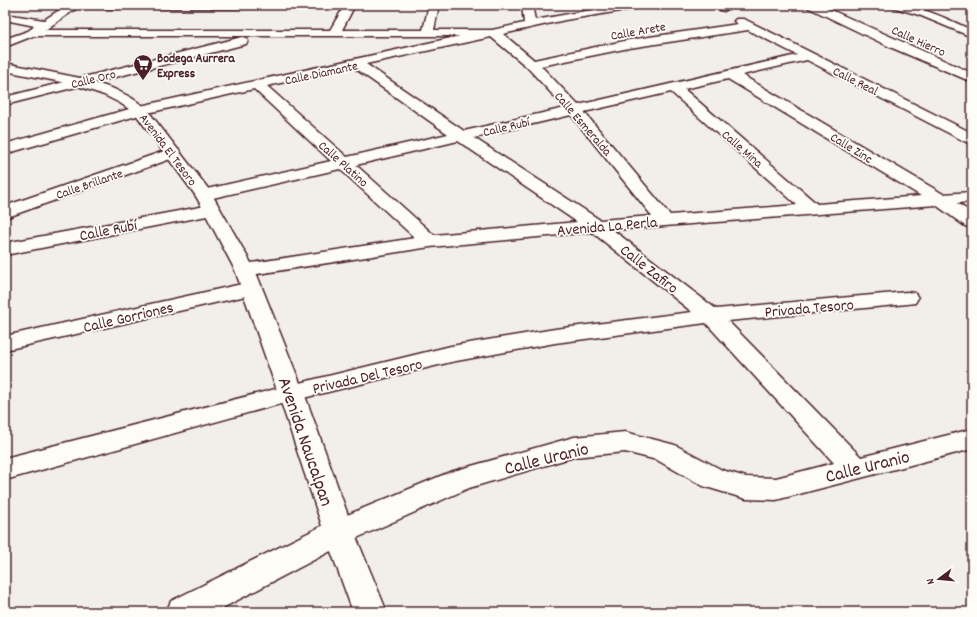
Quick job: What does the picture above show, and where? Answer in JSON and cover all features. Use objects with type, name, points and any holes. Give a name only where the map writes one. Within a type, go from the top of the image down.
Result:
[{"type":"street","points":[[5,43],[32,33],[74,5]]},
{"type":"street","points":[[79,5],[256,5]]},
{"type":"street","points":[[235,33],[256,5]]},
{"type":"street","points":[[334,33],[350,5]]},
{"type":"street","points":[[428,33],[434,5]]},
{"type":"street","points":[[527,5],[530,25]]},
{"type":"street","name":"Calle Diamante","points":[[5,148],[140,110],[357,64],[530,25],[623,6],[639,5]]},
{"type":"street","name":"Calle Hierro","points":[[811,5],[894,44],[972,78]]},
{"type":"street","points":[[897,5],[922,13],[972,34]]},
{"type":"street","points":[[922,13],[958,17]]},
{"type":"street","points":[[5,17],[46,24]]},
{"type":"street","name":"Calle Real","points":[[745,24],[972,139]]},
{"type":"street","name":"Calle Arete","points":[[532,64],[629,44],[745,24]]},
{"type":"street","points":[[32,33],[494,33]]},
{"type":"street","name":"Calle Oro","points":[[10,92],[76,82],[275,33]]},
{"type":"street","name":"Calle Esmeralda","points":[[494,33],[532,64],[575,110],[665,220]]},
{"type":"street","name":"Calle Rubí","points":[[5,249],[207,202],[345,163],[809,56]]},
{"type":"street","name":"Calle Zafiro","points":[[357,64],[461,136],[596,226],[711,316],[854,468]]},
{"type":"street","name":"Avenida El Tesoro","points":[[5,67],[76,82],[108,91],[126,100],[140,110],[173,153],[207,202],[248,279]]},
{"type":"street","name":"Calle Zinc","points":[[730,74],[939,199],[972,222]]},
{"type":"street","points":[[10,92],[48,76]]},
{"type":"street","name":"Calle Platino","points":[[257,85],[430,241]]},
{"type":"street","name":"Calle Mina","points":[[674,87],[812,209]]},
{"type":"street","name":"Calle Brillante","points":[[5,212],[173,153]]},
{"type":"street","name":"Avenida La Perla","points":[[248,279],[430,241],[665,220],[972,197]]},
{"type":"street","name":"Calle Gorriones","points":[[5,344],[248,279]]},
{"type":"street","name":"Avenida Naucalpan","points":[[248,279],[291,393],[339,532],[370,612]]},
{"type":"street","name":"Privada Tesoro","points":[[711,316],[907,298]]},
{"type":"street","name":"Privada Del Tesoro","points":[[5,468],[291,393],[466,352],[555,336],[711,316]]},
{"type":"street","name":"Calle Uranio","points":[[183,612],[339,532],[460,480],[574,447],[625,442],[665,452],[713,478],[746,488],[776,488],[972,439]]},
{"type":"place","name":"Bodega Aurrera Express","points":[[143,81]]}]
